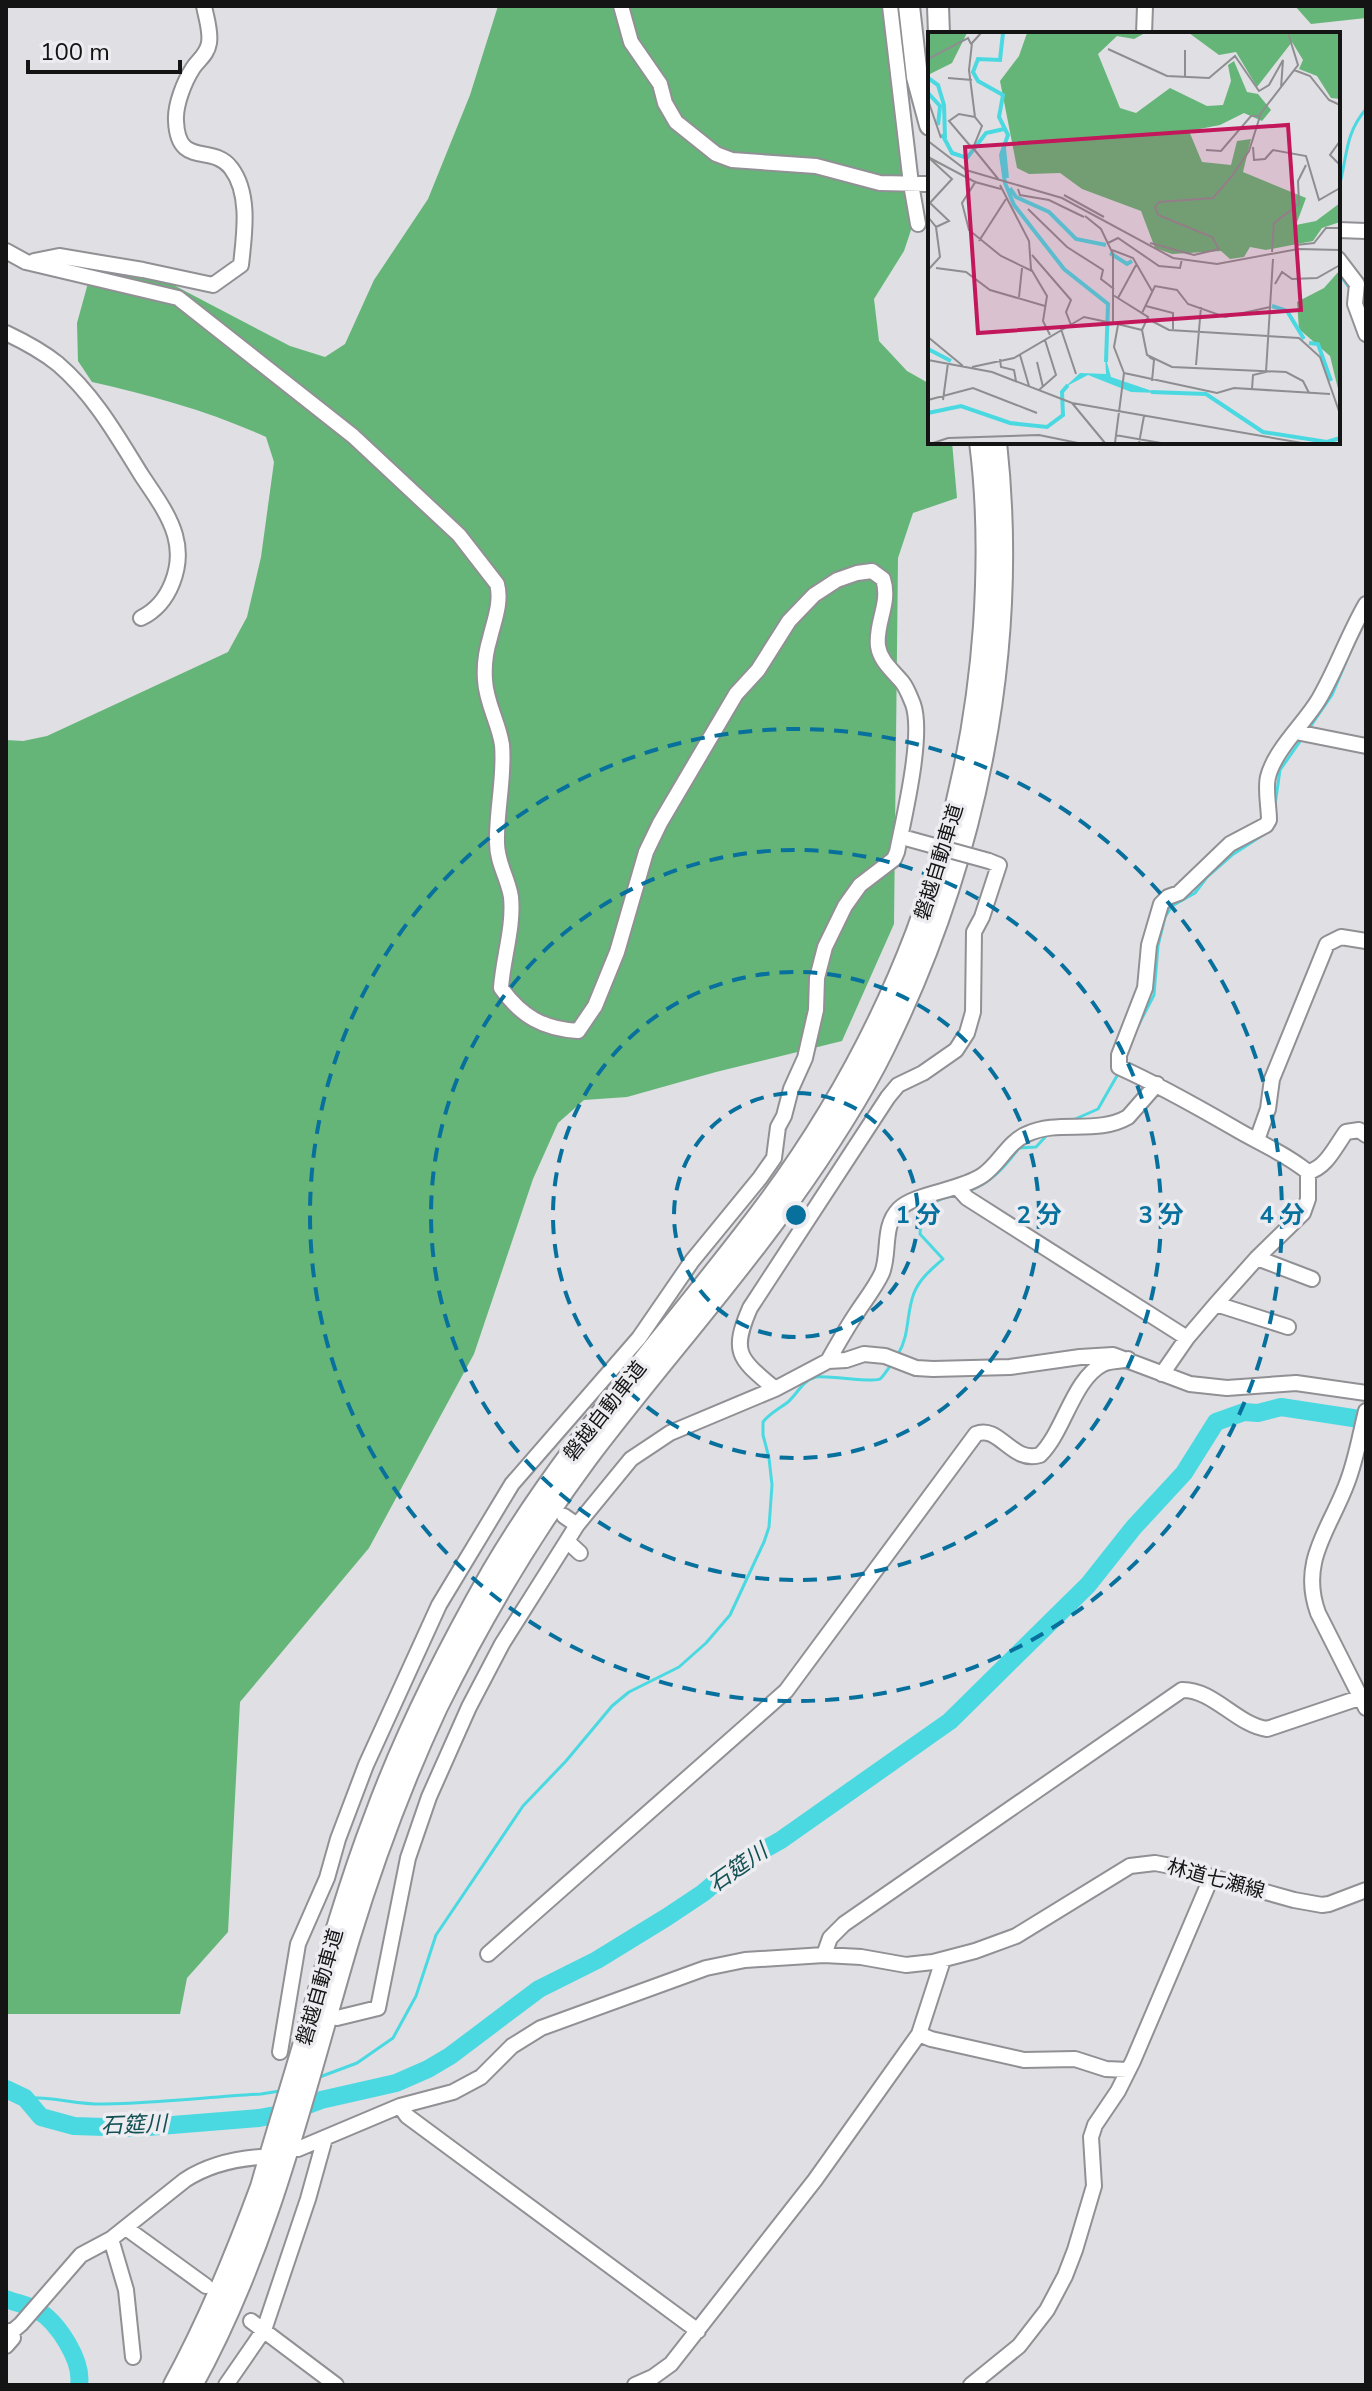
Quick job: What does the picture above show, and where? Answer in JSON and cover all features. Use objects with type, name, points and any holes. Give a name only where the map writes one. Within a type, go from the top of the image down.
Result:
[{"type":"highway","points":[[909,6],[917,77],[928,118]]},
{"type":"highway","points":[[922,6],[928,68]]},
{"type":"highway","points":[[938,6],[939,32]]},
{"type":"highway","name":"磐越自動車道","points":[[192,2385],[216,2343],[239,2290],[276,2190],[280,2148],[356,1866],[423,1701],[516,1534],[585,1436],[797,1163],[851,1076],[890,1000],[920,927],[956,811],[975,713],[986,598],[986,518],[980,444]]},
{"type":"highway","name":"磐越自動車道","points":[[311,2025],[413,1760],[506,1579],[583,1463],[812,1169],[872,1072],[926,955],[971,815],[991,715],[1001,597],[1001,517],[996,444]]},
{"type":"highway","name":"磐越自動車道","points":[[174,2385],[201,2336],[261,2187],[280,2148]]},
{"type":"street","points":[[26,262],[59,256],[213,285],[241,265],[244,232],[240,185],[230,165],[184,148],[179,140],[176,120],[177,104],[192,70],[205,56],[209,45],[204,6]]},
{"type":"street","points":[[621,6],[631,42],[660,84],[665,103],[676,122],[716,154],[732,160],[816,166],[880,183],[918,184]]},
{"type":"street","points":[[890,6],[918,184],[918,224]]},
{"type":"street","points":[[1144,32],[1145,6]]},
{"type":"street","points":[[1340,230],[1366,231]]},
{"type":"street","points":[[6,251],[26,262],[178,298],[353,436],[459,535],[497,584],[496,617],[489,641],[485,684],[502,749],[496,845],[511,897],[501,988],[524,1013],[539,1023],[557,1030],[578,1031],[595,1006],[617,952],[646,852],[660,823],[736,694],[758,670],[789,621],[814,595],[837,580],[857,573],[872,571],[883,579],[886,603],[878,637],[879,652],[904,684],[917,719],[905,838],[894,859],[860,885],[845,906],[825,947],[805,1058],[778,1127],[774,1158],[692,1261],[639,1338],[512,1484],[439,1605],[363,1772],[327,1878],[298,1944],[311,2025]]},
{"type":"street","points":[[1340,262],[1357,284],[1355,304],[1366,334]]},
{"type":"street","points":[[6,333],[38,349],[84,389],[108,419],[160,504],[175,535],[177,559],[173,580],[164,601],[153,613],[141,618]]},
{"type":"street","points":[[1162,1374],[1216,1304],[1306,1209],[1308,1172],[1293,1159],[1157,1084],[1119,1067],[1119,1055],[1145,988],[1149,945],[1161,904],[1179,893],[1230,844],[1266,825],[1269,820],[1269,773],[1320,698],[1366,604]]},
{"type":"street","points":[[1296,732],[1366,746]]},
{"type":"street","points":[[775,1389],[741,1355],[739,1337],[745,1319],[888,1097],[898,1085],[923,1073],[956,1050],[967,1033],[973,1012],[974,932],[999,865],[905,838]]},
{"type":"street","points":[[1257,1140],[1268,1109],[1272,1079],[1327,944],[1341,937],[1366,941]]},
{"type":"street","points":[[280,2052],[311,2025],[378,2008],[408,1858],[429,1797],[469,1707],[502,1644],[577,1525],[631,1459],[670,1433],[775,1389],[828,1361],[882,1273],[886,1241],[897,1211],[912,1201],[958,1188],[989,1171],[1015,1141],[1026,1134],[1049,1128],[1110,1125],[1123,1120],[1157,1084]]},
{"type":"street","points":[[1308,1172],[1323,1164],[1346,1132],[1364,1128]]},
{"type":"street","points":[[958,1188],[967,1198],[1187,1338]]},
{"type":"street","points":[[1257,1258],[1312,1279]]},
{"type":"street","points":[[1216,1304],[1288,1327]]},
{"type":"street","points":[[828,1361],[837,1362],[864,1354],[885,1356],[916,1368],[933,1369],[1010,1367],[1113,1355],[1190,1384],[1227,1388],[1296,1383],[1366,1393]]},
{"type":"street","points":[[488,1954],[786,1691],[976,1434],[990,1433],[1026,1456],[1040,1455],[1091,1373],[1105,1363],[1128,1359]]},
{"type":"street","points":[[824,1955],[830,1938],[844,1924],[1182,1690],[1199,1694],[1258,1728],[1267,1729],[1364,1703],[1318,1613],[1311,1579],[1316,1551],[1347,1485],[1366,1411]]},
{"type":"street","points":[[512,1484],[527,1492]]},
{"type":"street","points":[[564,1516],[577,1525]]},
{"type":"street","points":[[567,1541],[580,1553]]},
{"type":"street","name":"林道七瀬線","points":[[6,2346],[13,2338],[13,2329],[81,2255],[111,2239],[196,2173],[236,2159],[325,2138],[400,2106],[442,2096],[487,2072],[512,2046],[541,2028],[624,1996],[725,1963],[824,1955],[906,1965],[943,1960],[1016,1936],[1130,1866],[1155,1863],[1322,1905],[1366,1890]]},
{"type":"street","points":[[971,2385],[1019,2346],[1047,2310],[1065,2276],[1094,2186],[1093,2130],[1128,2070],[1211,1878]]},
{"type":"street","points":[[635,2385],[663,2371],[698,2331],[815,2180],[919,2034],[943,1960]]},
{"type":"street","points":[[919,2034],[1024,2060],[1075,2059],[1106,2069],[1128,2070]]},
{"type":"street","points":[[400,2106],[407,2116],[698,2331]]},
{"type":"street","points":[[226,2385],[264,2330],[325,2138]]},
{"type":"street","points":[[126,2228],[206,2286]]},
{"type":"street","points":[[111,2239],[126,2290],[133,2357]]},
{"type":"street","points":[[251,2321],[336,2385]]},
{"type":"green space","points":[[498,6],[884,6],[911,230],[904,251],[874,299],[879,341],[907,371],[928,383],[928,444],[952,444],[957,498],[913,513],[898,558],[894,924],[842,1041],[627,1097],[584,1100],[558,1123],[533,1179],[474,1354],[369,1548],[240,1702],[228,1932],[187,1978],[180,2014],[6,2014],[6,740],[23,741],[47,736],[228,652],[247,617],[261,557],[274,462],[266,437],[180,405],[92,382],[78,361],[77,323],[88,283],[114,271],[162,279],[290,346],[325,357],[345,344],[374,280],[428,199],[470,95]]},
{"type":"green space","points":[[1295,6],[1366,6],[1366,18],[1311,24]]},
{"type":"waterway","points":[[1340,181],[1353,129],[1366,109]]},
{"type":"waterway","points":[[1340,275],[1350,289]]},
{"type":"waterway","points":[[1308,730],[1332,695],[1366,621]]},
{"type":"waterway","points":[[1275,805],[1280,770],[1301,740]]},
{"type":"waterway","points":[[1138,1026],[1154,995],[1158,946],[1165,917],[1172,906],[1195,893],[1207,877],[1232,855],[1269,831]]},
{"type":"waterway","points":[[1073,1120],[1098,1109],[1118,1074]]},
{"type":"waterway","points":[[966,1192],[996,1174],[1019,1148],[1036,1147],[1047,1135]]},
{"type":"waterway","points":[[898,1354],[917,1288],[943,1259],[920,1234],[923,1220],[935,1202],[959,1195]]},
{"type":"waterway","points":[[317,2078],[357,2063],[393,2038],[416,1996],[436,1935],[523,1806],[612,1706],[629,1692],[679,1667],[706,1643],[730,1615],[769,1527],[772,1485],[763,1422],[811,1379],[876,1380],[882,1378],[892,1364]]},
{"type":"waterway","name":"石筵川","points":[[6,2089],[25,2098],[41,2117],[74,2126],[135,2128],[286,2113],[321,2100],[396,2083],[428,2069],[539,1989],[597,1960],[667,1917],[735,1866],[781,1840],[950,1721],[1088,1585],[1134,1527],[1184,1473],[1216,1422],[1244,1412],[1258,1413],[1281,1407],[1366,1420]]},
{"type":"waterway","points":[[25,2098],[105,2104],[280,2091]]},
{"type":"waterway","name":"石筵川","points":[[6,2299],[37,2310],[53,2323],[73,2354],[79,2385]]}]
